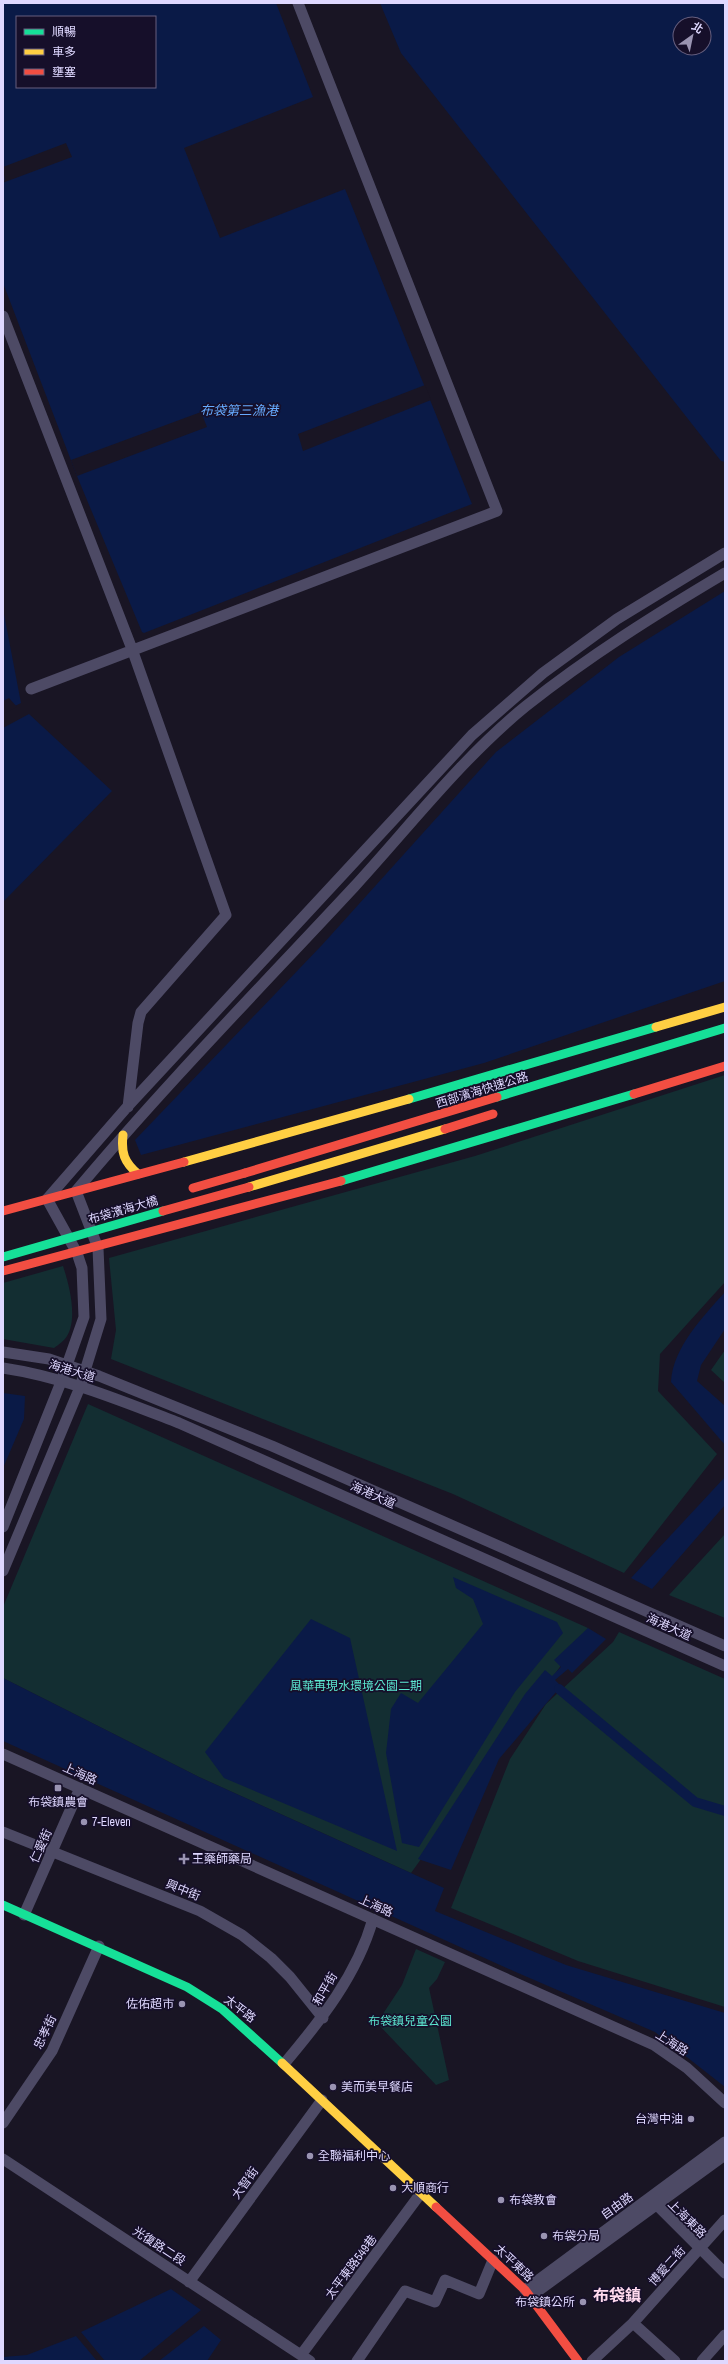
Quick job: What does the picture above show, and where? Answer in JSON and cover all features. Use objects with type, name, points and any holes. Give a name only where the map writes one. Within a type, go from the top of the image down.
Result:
[{"type":"main road","points":[[3,1211],[298,1132],[725,1007]]},
{"type":"main road","name":"西部濱海快速公路","points":[[185,1190],[725,1028]]},
{"type":"main road","points":[[3,1271],[98,1248],[455,1148],[725,1066]]},
{"type":"main road","name":"布袋濱海大橋","points":[[3,1257],[249,1186],[298,1174],[500,1111]]},
{"type":"main road","points":[[123,1135],[122,1155],[127,1166],[138,1174]]},
{"type":"main road","name":"布袋濱海大橋","points":[[56,1228],[94,1217]]},
{"type":"main road","name":"太平路","points":[[4,1909],[24,1915],[99,1946],[187,1987],[222,2009],[284,2064],[421,2193]]},
{"type":"main road","name":"太平東路","points":[[421,2193],[528,2293],[578,2361]]},
{"type":"street","points":[[31,689],[132,649],[497,511],[298,3]]},
{"type":"street","points":[[3,316],[132,649],[226,915],[141,1012],[138,1023],[123,1135]]},
{"type":"street","points":[[3,1527],[61,1382],[84,1317],[82,1268],[77,1253],[47,1199],[128,1106],[472,735],[543,673],[617,619],[725,554]]},
{"type":"street","points":[[3,1571],[80,1387],[102,1319],[98,1248],[76,1191],[123,1135],[381,857],[481,746],[525,707],[624,634],[725,573]]},
{"type":"street","name":"海港大道","points":[[3,1352],[49,1359],[85,1371],[272,1446],[725,1646]]},
{"type":"street","name":"海港大道","points":[[3,1368],[31,1372],[110,1396],[179,1423],[725,1666]]},
{"type":"street","name":"上海路","points":[[3,1754],[654,2045],[687,2068],[725,2103]]},
{"type":"street","name":"仁愛街","points":[[24,1915],[80,1788]]},
{"type":"street","name":"興中街","points":[[3,1832],[200,1911],[242,1935],[271,1958],[290,1977],[323,2018]]},
{"type":"street","name":"和平街","points":[[284,2064],[323,2018],[337,1997],[369,1933],[373,1919]]},
{"type":"street","name":"忠孝街","points":[[3,2123],[52,2050],[99,1946]]},
{"type":"street","name":"大智街","points":[[189,2282],[322,2100]]},
{"type":"street","name":"自由路","points":[[653,2202],[725,2142]]},
{"type":"street","name":"自由路","points":[[528,2293],[653,2202],[725,2155]]},
{"type":"street","name":"光復路二段","points":[[3,2159],[305,2358]]},
{"type":"street","name":"太平東路549巷","points":[[305,2358],[421,2193]]},
{"type":"street","name":"上海東路","points":[[653,2202],[725,2273]]},
{"type":"street","name":"博愛二街","points":[[592,2361],[633,2323],[725,2220]]},
{"type":"street","points":[[357,2361],[405,2291],[434,2302],[445,2280],[479,2294],[493,2260]]},
{"type":"street","points":[[633,2323],[674,2361]]},
{"type":"street","points":[[702,2361],[725,2335]]},
{"type":"green space","points":[[725,1075],[725,1282],[660,1354],[658,1391],[717,1454],[624,1573],[453,1494],[111,1359],[116,1330],[109,1258],[475,1156]]},
{"type":"green space","points":[[63,1266],[70,1291],[72,1311],[70,1329],[66,1338],[54,1348],[3,1339],[3,1283]]},
{"type":"green space","points":[[725,1350],[725,1383],[711,1370]]},
{"type":"green space","name":"風華再現水環境公園二期","points":[[88,1404],[588,1628],[411,1873],[199,1777],[3,1678],[3,1607]]},
{"type":"green space","points":[[725,1534],[725,1618],[669,1595]]},
{"type":"green space","points":[[619,1632],[725,1679],[725,2007],[578,1961],[451,1908],[510,1759],[546,1704],[613,1642]]},
{"type":"green space","name":"布袋鎮兒童公園","points":[[416,1949],[445,1962],[437,1979],[429,1988],[449,2080],[436,2085],[377,2023],[402,1985]]},
{"type":"water","name":"布袋第三漁港","points":[[3,3],[276,3],[313,97],[184,148],[220,238],[345,189],[472,504],[144,633],[142,632],[77,476],[3,283],[3,183],[5,182],[3,176]]},
{"type":"water","points":[[380,3],[725,3],[725,462],[721,461],[401,53]]},
{"type":"water","points":[[725,591],[725,981],[484,1063],[141,1155],[135,1140],[322,945],[496,752],[619,657]]},
{"type":"water","points":[[3,609],[21,703],[3,712]]},
{"type":"water","points":[[29,714],[112,791],[3,902],[3,728]]},
{"type":"water","points":[[725,1292],[725,1329],[701,1365],[697,1381],[725,1406],[725,1445],[671,1382],[677,1357],[690,1333]]},
{"type":"water","points":[[3,1393],[25,1396],[24,1419],[3,1468]]},
{"type":"water","points":[[725,1477],[725,1505],[652,1589],[631,1578]]},
{"type":"water","points":[[453,1577],[557,1622],[563,1633],[515,1692],[419,1847],[402,1843],[386,1753],[391,1709],[401,1693],[418,1703],[483,1624],[473,1599],[456,1588]]},
{"type":"water","points":[[311,1619],[350,1638],[397,1851],[224,1778],[205,1752]]},
{"type":"water","points":[[588,1628],[606,1639],[572,1673],[568,1669],[555,1680],[561,1686],[499,1759],[451,1870],[418,1859],[525,1694],[545,1670],[552,1676],[561,1667],[554,1660]]},
{"type":"water","points":[[3,1678],[199,1777],[444,1888],[435,1911],[566,1965],[725,2013],[725,2087],[655,2032],[518,1973],[3,1741]]},
{"type":"water","points":[[171,2289],[201,2310],[139,2361],[105,2361],[81,2332]]},
{"type":"water","points":[[204,2326],[221,2340],[207,2361],[159,2361]]},
{"type":"water","points":[[76,2336],[97,2361],[3,2361],[3,2357],[27,2355]]},
{"type":"pier","points":[[66,143],[72,157],[5,182],[3,167]]},
{"type":"pier","points":[[425,385],[431,400],[303,451],[298,434]]},
{"type":"pier","points":[[201,412],[207,427],[77,476],[71,460]]},
{"type":"pier","points":[[9,698],[17,707],[3,714],[3,701]]},
{"type":"waterway","points":[[559,1689],[695,1802],[725,1811]]},
{"type":"traffic: fast","points":[[409,1099],[656,1027]]},
{"type":"traffic: fast","points":[[497,1097],[725,1028]]},
{"type":"traffic: fast","points":[[341,1181],[634,1094]]},
{"type":"traffic: fast","points":[[3,1257],[163,1211]]},
{"type":"traffic: fast","points":[[3,1905],[187,1987],[222,2009],[282,2063]]},
{"type":"traffic: slow","points":[[656,1027],[725,1007]]},
{"type":"traffic: slow","points":[[184,1162],[409,1099]]},
{"type":"traffic: slow","points":[[249,1187],[445,1129]]},
{"type":"traffic: slow","points":[[123,1135],[124,1157],[129,1165],[138,1174]]},
{"type":"traffic: slow","points":[[282,2063],[436,2207]]},
{"type":"traffic: jam","points":[[634,1094],[725,1066]]},
{"type":"traffic: jam","points":[[245,1173],[497,1097]]},
{"type":"traffic: jam","points":[[445,1129],[493,1114]]},
{"type":"traffic: jam","points":[[3,1211],[184,1162]]},
{"type":"traffic: jam","points":[[193,1188],[245,1173]]},
{"type":"traffic: jam","points":[[3,1271],[341,1181]]},
{"type":"traffic: jam","points":[[163,1211],[249,1187]]},
{"type":"traffic: jam","points":[[436,2207],[525,2290],[578,2361]]},
{"type":"place","name":"布袋鎮農會","points":[[58,1788]]},
{"type":"place","name":"7-Eleven","points":[[84,1822]]},
{"type":"place","name":"王藥師藥局","points":[[184,1859]]},
{"type":"place","name":"佐佑超市","points":[[182,2004]]},
{"type":"place","name":"美而美早餐店","points":[[333,2087]]},
{"type":"place","name":"台灣中油","points":[[691,2119]]},
{"type":"place","name":"全聯福利中心","points":[[310,2156]]},
{"type":"place","name":"大順商行","points":[[393,2188]]},
{"type":"place","name":"布袋教會","points":[[501,2200]]},
{"type":"place","name":"布袋分局","points":[[544,2236]]},
{"type":"place","name":"布袋鎮公所","points":[[583,2302]]},
{"type":"district","name":"布袋鎮","points":[[617,2295]]}]
